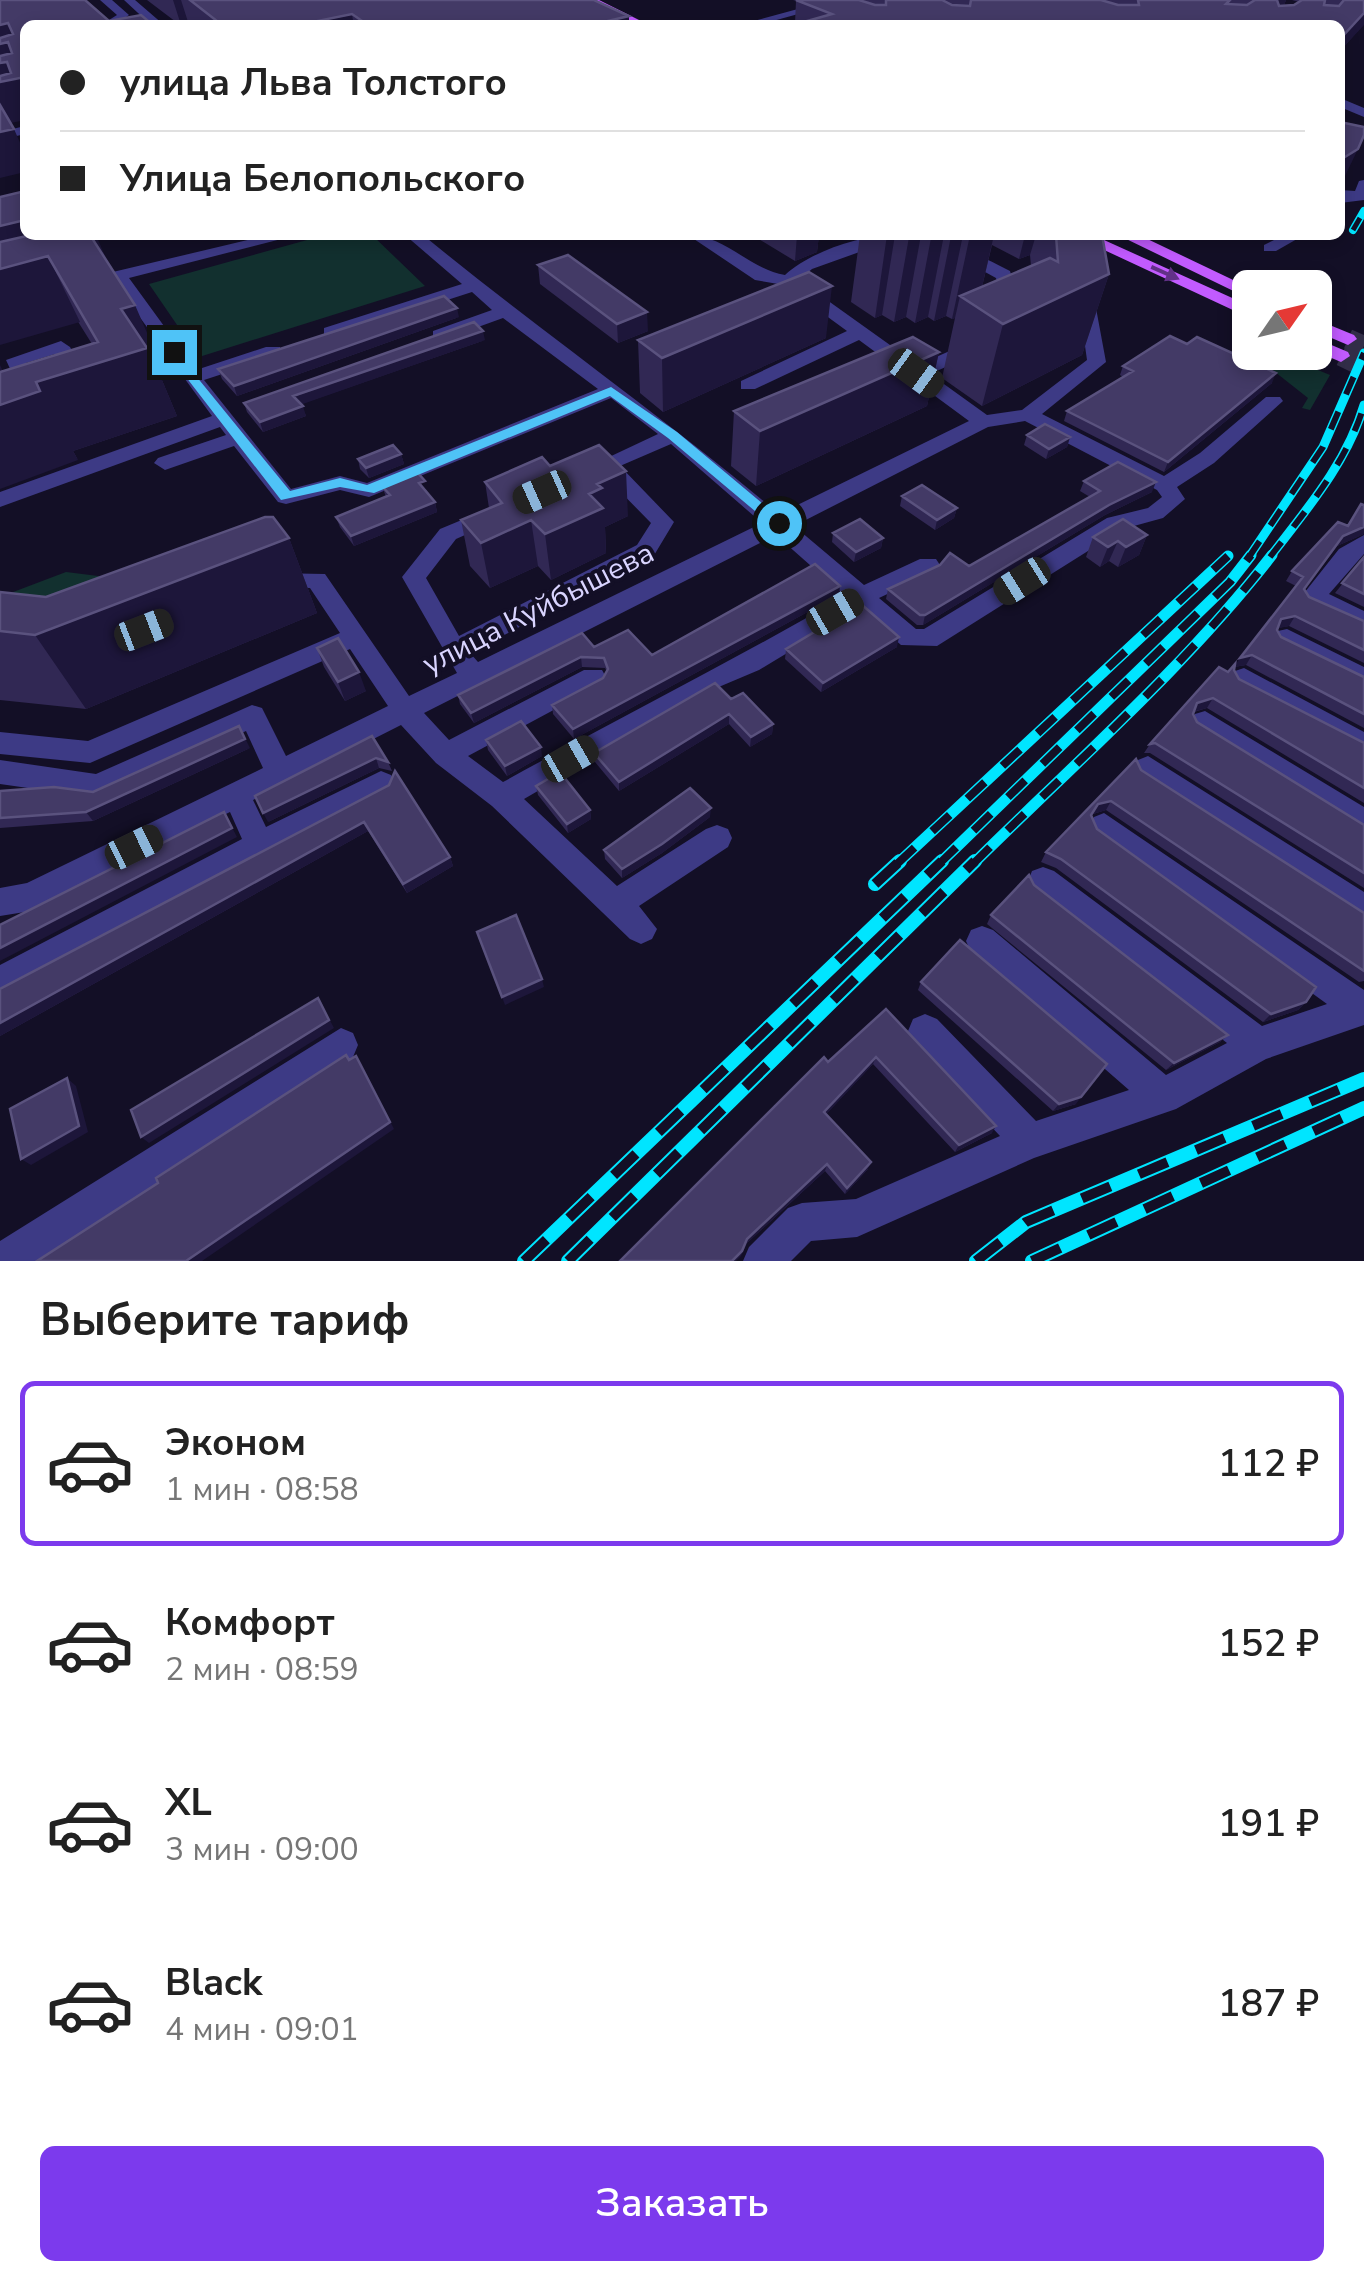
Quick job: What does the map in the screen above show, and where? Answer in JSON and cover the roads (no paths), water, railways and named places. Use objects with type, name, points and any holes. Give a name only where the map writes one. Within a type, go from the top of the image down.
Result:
[{"type":"main road","points":[[586,4],[609,20]]},
{"type":"main road","points":[[586,4],[629,20]]},
{"type":"main road","points":[[1091,240],[1232,305]]},
{"type":"main road","points":[[1137,240],[1232,285]]},
{"type":"main road","points":[[1332,338],[1344,348],[1332,346]]},
{"type":"street","points":[[105,0],[124,16],[116,20]]},
{"type":"street","points":[[129,0],[152,20]]},
{"type":"street","points":[[777,20],[823,5],[842,6]]},
{"type":"street","points":[[1345,194],[1362,196],[1364,184]]},
{"type":"street","points":[[70,288],[268,240]]},
{"type":"street","points":[[419,240],[505,312],[672,435],[910,638],[928,639],[1116,524],[1155,513],[1174,499],[1166,485],[1028,415]]},
{"type":"street","points":[[704,240],[761,276],[789,281],[863,332],[907,377],[983,422]]},
{"type":"street","points":[[789,281],[831,249],[870,240]]},
{"type":"street","points":[[907,377],[1008,332],[1004,275],[953,248],[922,240]]},
{"type":"street","points":[[1270,248],[1286,240]]},
{"type":"street","points":[[118,275],[228,413],[239,437],[286,496],[340,482],[368,490],[611,390]]},
{"type":"street","points":[[199,376],[472,286]]},
{"type":"street","name":"улица Куйбышева","points":[[0,902],[30,897],[237,796],[983,422],[1028,415],[1098,362],[1085,286]]},
{"type":"street","points":[[414,344],[505,312]]},
{"type":"street","points":[[748,386],[863,332]]},
{"type":"street","points":[[42,421],[15,360],[60,347],[84,391]]},
{"type":"street","points":[[1166,485],[1208,458],[1273,400]]},
{"type":"street","points":[[0,500],[228,413]]},
{"type":"street","points":[[571,480],[672,435]]},
{"type":"street","points":[[165,463],[239,437]]},
{"type":"street","points":[[454,650],[645,551],[663,522],[606,464]]},
{"type":"street","points":[[474,676],[454,650],[414,577],[448,534],[518,503]]},
{"type":"street","points":[[1364,543],[1348,555],[1313,597],[1364,622]]},
{"type":"street","points":[[502,797],[863,596],[928,565]]},
{"type":"street","points":[[254,588],[271,580],[317,580],[406,710],[446,754],[502,797],[640,929]]},
{"type":"street","points":[[0,743],[90,752],[357,636]]},
{"type":"street","points":[[1287,638],[1364,679]]},
{"type":"street","points":[[446,754],[593,678]]},
{"type":"street","points":[[1244,678],[1364,745]]},
{"type":"street","points":[[0,772],[98,786],[252,716],[280,775]]},
{"type":"street","points":[[1204,722],[1364,822]]},
{"type":"street","points":[[1148,768],[1364,909]]},
{"type":"street","points":[[0,982],[381,783]]},
{"type":"street","points":[[237,796],[260,846]]},
{"type":"street","points":[[1104,826],[1363,1008]]},
{"type":"street","points":[[616,904],[717,838]]},
{"type":"street","points":[[1043,880],[1258,1046]]},
{"type":"street","points":[[982,941],[1164,1096]]},
{"type":"street","points":[[763,1261],[802,1222],[857,1218],[1030,1141],[1164,1096],[1258,1046],[1363,1008]]},
{"type":"street","points":[[924,1032],[1030,1141]]},
{"type":"street","points":[[4,1261],[341,1045]]},
{"type":"tunnel","points":[[1348,339],[1364,346]]},
{"type":"tunnel","points":[[1341,356],[1364,367]]},
{"type":"railway","points":[[1353,230],[1364,211]]},
{"type":"railway","points":[[1249,557],[1323,447],[1364,353]]},
{"type":"railway","points":[[1270,557],[1336,466],[1364,405]]},
{"type":"railway","points":[[939,864],[1230,582],[1251,555]]},
{"type":"railway","points":[[973,864],[1166,675],[1272,555]]},
{"type":"railway","points":[[897,864],[1228,556]]},
{"type":"railway","points":[[875,884],[900,861]]},
{"type":"railway","points":[[524,1261],[942,861]]},
{"type":"railway","points":[[568,1261],[975,861]]},
{"type":"railway","points":[[976,1261],[1026,1222],[1364,1079]]},
{"type":"railway","points":[[1032,1261],[1364,1108]]}]
